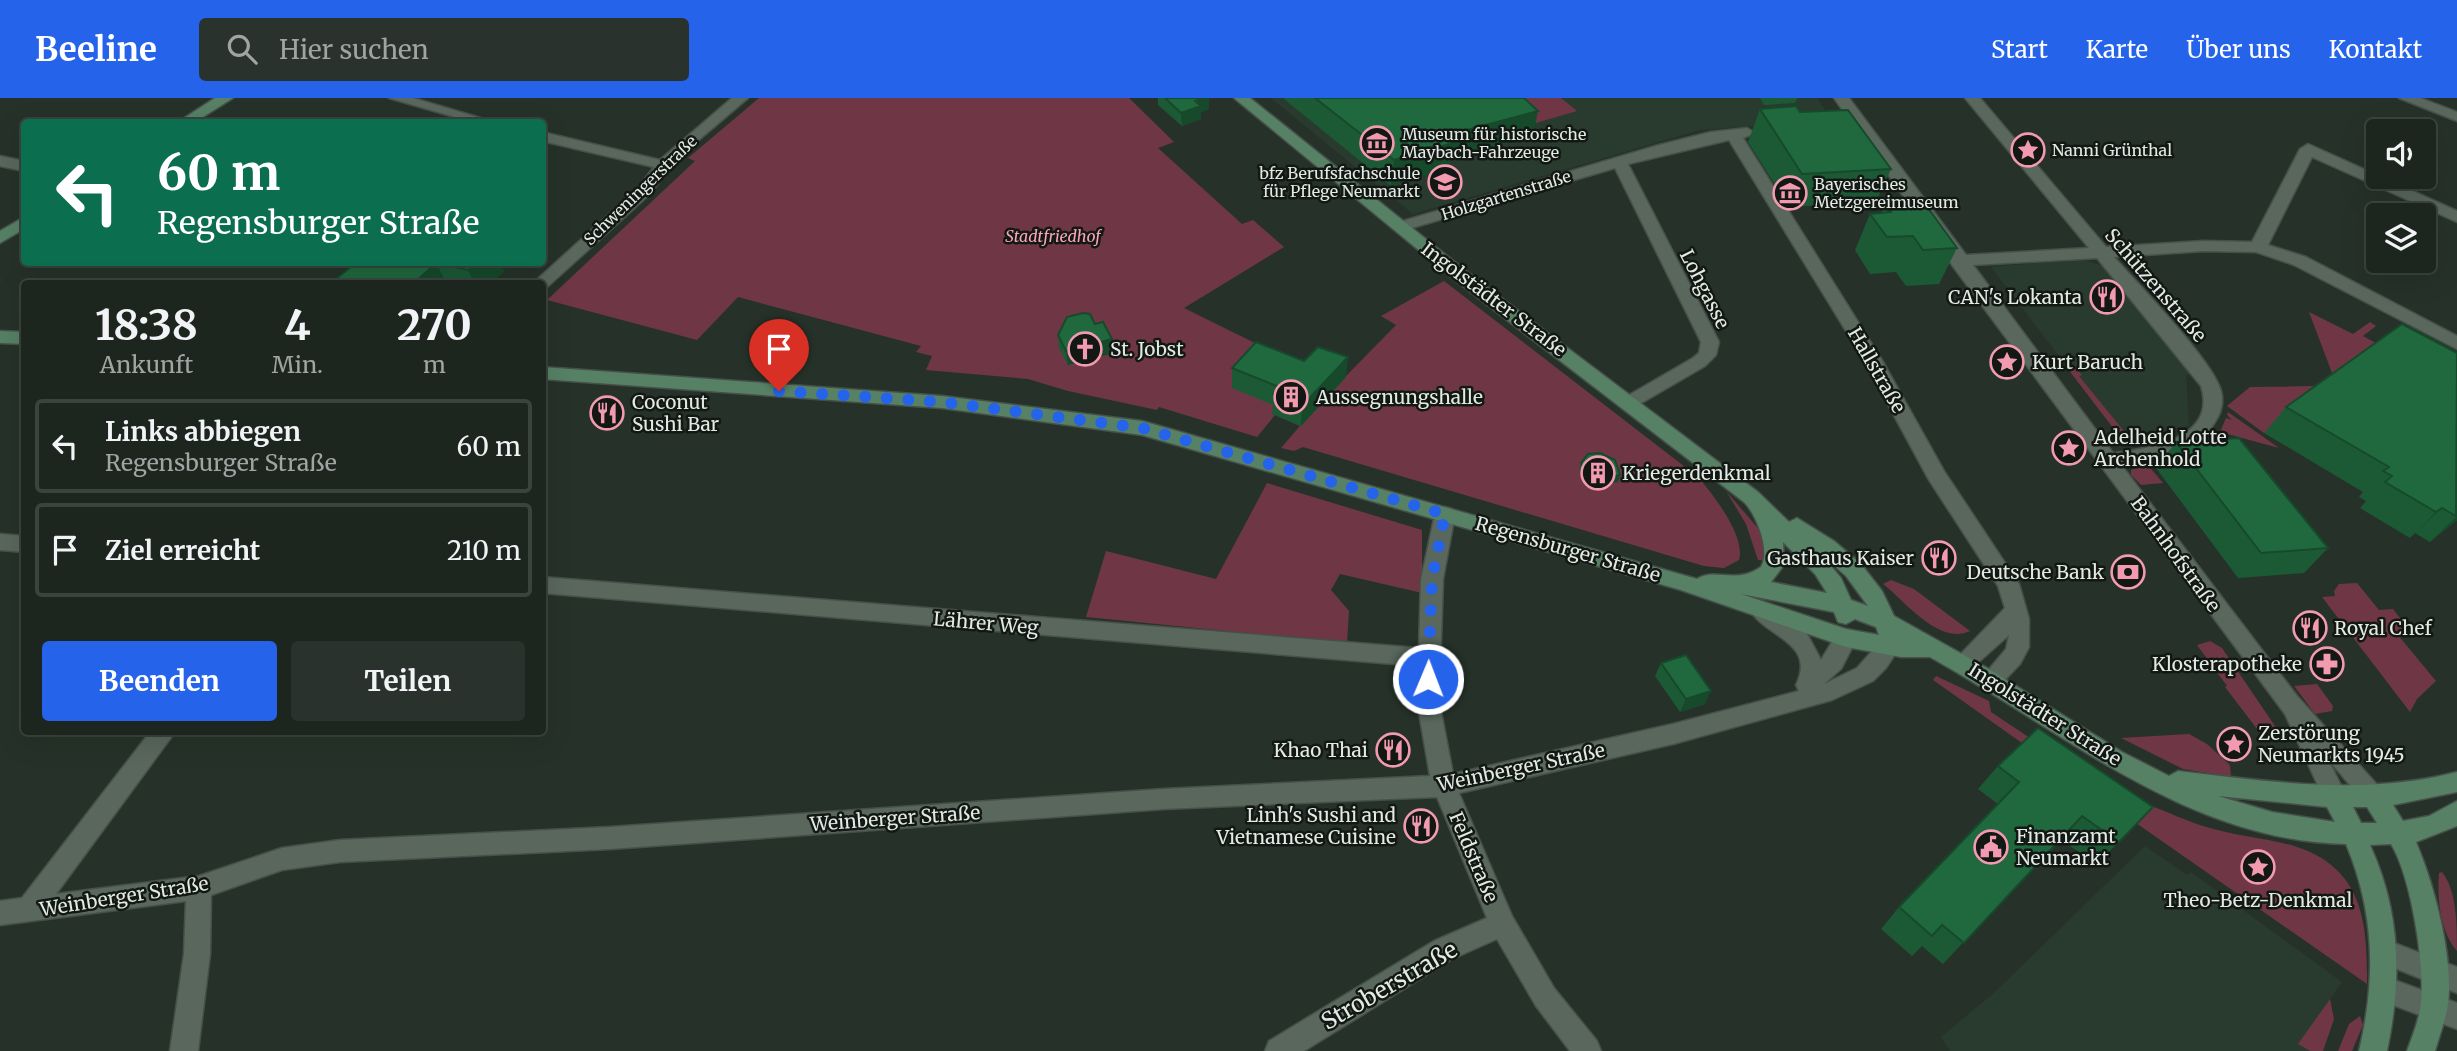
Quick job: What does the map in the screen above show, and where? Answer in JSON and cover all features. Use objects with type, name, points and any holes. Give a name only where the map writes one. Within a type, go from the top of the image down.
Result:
[{"type":"main road","points":[[190,119],[226,98]]},
{"type":"main road","name":"Ingolstädter Straße","points":[[1241,98],[1399,227],[1751,497],[1817,540],[1871,588],[1886,622]]},
{"type":"main road","points":[[0,238],[21,224]]},
{"type":"main road","points":[[0,337],[21,338]]},
{"type":"main road","name":"Regensburger Straße","points":[[546,373],[942,402],[1142,428],[1684,583],[1846,638]]},
{"type":"main road","points":[[1744,585],[1770,573],[1776,554],[1768,528],[1751,497]]},
{"type":"main road","name":"Ingolstädter Straße","points":[[1751,497],[1808,551],[1834,584],[1844,607],[1886,622],[1964,662],[2109,756],[2155,779],[2262,820],[2356,835],[2397,834],[2429,829],[2457,812]]},
{"type":"main road","name":"Regensburger Straße","points":[[1684,583],[1744,585],[1844,607]]},
{"type":"main road","points":[[1844,607],[1846,638]]},
{"type":"main road","points":[[1886,622],[1889,647]]},
{"type":"main road","name":"Ingolstädter Straße","points":[[1846,638],[1889,647],[1934,648]]},
{"type":"main road","name":"Ingolstädter Straße","points":[[2155,779],[2334,796],[2412,793],[2457,782]]},
{"type":"main road","points":[[2334,796],[2356,835],[2371,880],[2386,952],[2386,990],[2373,1051]]},
{"type":"main road","points":[[2373,796],[2409,854],[2446,976],[2446,1012],[2421,1051]]},
{"type":"street","points":[[396,98],[476,119]]},
{"type":"street","name":"Schweningerstraße","points":[[544,280],[644,191],[663,165],[741,98]]},
{"type":"street","name":"Bahnhofstraße","points":[[1841,98],[1958,261],[2289,704],[2331,746],[2373,796]]},
{"type":"street","name":"Schützenstraße","points":[[1972,98],[2199,368],[2212,387],[2214,399],[2209,416],[2192,440],[2165,451],[2107,461]]},
{"type":"street","points":[[2406,98],[2457,117]]},
{"type":"street","points":[[1838,127],[1860,125]]},
{"type":"street","name":"Holzgartenstraße","points":[[1399,227],[1700,139],[1765,132]]},
{"type":"street","name":"Hallstraße","points":[[1733,134],[1874,362],[1936,475],[2008,584],[2015,609],[2017,650],[1992,679]]},
{"type":"street","points":[[546,137],[663,165]]},
{"type":"street","points":[[2258,247],[2308,149],[2457,217]]},
{"type":"street","points":[[0,161],[21,165]]},
{"type":"street","name":"Lohgasse","points":[[1619,161],[1710,342],[1710,349],[1699,362],[1631,403]]},
{"type":"street","points":[[1958,261],[2258,247],[2300,261],[2457,344]]},
{"type":"street","name":"Feldstraße","points":[[1445,514],[1432,579],[1429,658],[1429,721],[1444,786],[1502,924],[1545,997],[1587,1051]]},
{"type":"street","points":[[0,542],[21,544]]},
{"type":"street","name":"Lährer Weg","points":[[546,585],[1429,658]]},
{"type":"street","points":[[1964,662],[2004,626],[2015,609]]},
{"type":"street","points":[[1761,610],[1807,647],[1812,660],[1813,681]]},
{"type":"street","name":"Weinberger Straße","points":[[1786,702],[1833,663],[1846,638]]},
{"type":"street","name":"Weinberger Straße","points":[[0,913],[199,888],[282,859],[340,851],[585,839],[1164,799],[1444,786],[1673,734],[1852,683],[1878,663],[1889,647]]},
{"type":"street","name":"Bahnhofstraße","points":[[2289,704],[2334,796]]},
{"type":"street","points":[[28,911],[161,735]]},
{"type":"street","points":[[184,1051],[197,954],[199,888]]},
{"type":"street","name":"Stroberstraße","points":[[1279,1051],[1443,950],[1502,924]]},
{"type":"street","points":[[2386,952],[2446,976]]},
{"type":"street","points":[[2386,990],[2446,1012]]},
{"type":"shaded area","points":[[1271,98],[1817,98],[1832,120],[1700,130],[1413,214]]},
{"type":"shaded area","points":[[2082,259],[2106,267],[2192,375],[2186,375],[2189,426],[2173,428],[2133,443],[2123,440],[1991,267]]},
{"type":"shaded area","points":[[2145,846],[2187,875],[2191,872],[2342,982],[2299,1044],[2310,1051],[1950,1051],[1941,1037],[1996,991]]},
{"type":"green space","name":"Stadtfriedhof","points":[[759,98],[1129,98],[1174,142],[1158,148],[1242,224],[1253,220],[1284,247],[1184,308],[1295,363],[1299,359],[1346,376],[1396,325],[1381,316],[1444,281],[1698,477],[1733,528],[1738,540],[1739,560],[1724,568],[1704,566],[1303,447],[1294,451],[1281,448],[1300,426],[1275,415],[1257,437],[1159,407],[1157,410],[1068,391],[1028,379],[926,370],[932,356],[916,352],[921,346],[738,297],[697,340],[547,300],[695,161],[688,158]]},
{"type":"green space","points":[[1507,98],[1561,98],[1577,111],[1536,123]]},
{"type":"green space","points":[[2309,312],[2353,334],[2370,322],[2376,326],[2363,336],[2383,347],[2264,433],[2227,406],[2250,387],[2314,386],[2332,373]]},
{"type":"green space","points":[[2076,368],[2082,375],[2079,376],[2128,436],[2120,437],[2068,369]]},
{"type":"green space","points":[[2228,412],[2279,448],[2220,432],[2226,418],[2232,420],[2227,415]]},
{"type":"green space","points":[[2147,464],[2163,483],[2141,485],[2131,475],[2131,470]]},
{"type":"green space","points":[[1267,483],[1422,530],[1422,593],[1340,574],[1331,590],[1349,611],[1347,643],[1086,617],[1106,551],[1216,579]]},
{"type":"green space","points":[[1726,491],[1763,534],[1769,561],[1758,560],[1746,524]]},
{"type":"green space","points":[[1891,580],[1914,589],[1970,631],[1958,634],[1934,627],[1883,584]]},
{"type":"green space","points":[[2357,583],[2379,610],[2393,609],[2407,627],[2397,634],[2436,681],[2417,699],[2410,712],[2322,597],[2335,596],[2334,591],[2339,584]]},
{"type":"green space","points":[[2210,641],[2222,648],[2277,729],[2277,736],[2260,733],[2225,687],[2227,686],[2197,645]]},
{"type":"green space","points":[[1936,676],[1989,701],[1991,712],[2067,763],[2060,770],[1933,680]]},
{"type":"green space","points":[[2317,684],[2333,706],[2332,711],[2315,714],[2294,686]]},
{"type":"green space","points":[[2189,734],[2207,744],[2230,765],[2231,777],[2183,769],[2121,738]]},
{"type":"green space","points":[[2083,786],[2145,804],[2193,823],[2294,846],[2317,855],[2347,882],[2356,899],[2366,939],[2367,984]]},
{"type":"green space","points":[[2442,872],[2453,898],[2457,951],[2443,924],[2439,904],[2439,873]]},
{"type":"green space","points":[[2330,999],[2334,1019],[2323,1051],[2310,1051],[2298,1044]]},
{"type":"green space","points":[[2360,1016],[2363,1025],[2352,1051],[2338,1051],[2349,1024]]},
{"type":"building","points":[[1165,98],[1204,98],[1195,101],[1201,106],[1181,113]]},
{"type":"building","points":[[1315,98],[1524,98],[1538,111],[1444,136],[1453,143],[1394,160]]},
{"type":"building","points":[[1796,106],[1800,112],[1848,110],[1891,169],[1802,174],[1760,109]]},
{"type":"building","points":[[1923,201],[1957,248],[1923,250],[1913,236],[1887,237],[1870,214],[1891,212],[1885,204]]},
{"type":"building","points":[[352,266],[433,266],[417,280],[335,280]]},
{"type":"building","points":[[450,266],[474,266],[468,270]]},
{"type":"building","points":[[1090,314],[1095,324],[1103,322],[1112,339],[1066,351],[1058,335],[1067,317]]},
{"type":"building","points":[[2402,324],[2457,353],[2456,516],[2442,508],[2436,512],[2385,482],[2392,476],[2383,471],[2389,467],[2286,407]]},
{"type":"building","points":[[1256,342],[1304,361],[1318,347],[1348,357],[1302,406],[1273,394],[1279,387],[1232,368]]},
{"type":"building","points":[[2239,438],[2328,548],[2261,553],[2176,442]]},
{"type":"building","points":[[1600,453],[1615,460],[1620,475],[1600,479],[1585,472],[1581,463],[1588,454]]},
{"type":"building","points":[[1686,655],[1711,691],[1686,699],[1661,663]]},
{"type":"building","name":"Finanzamt Neumarkt","points":[[2038,728],[2153,807],[2119,842],[2082,816],[1964,943],[1942,925],[1932,936],[1899,907],[2019,782],[1998,766]]},
{"type":"place","name":"Museum für historische Maybach-Fahrzeuge","points":[[1377,143]]},
{"type":"place","name":"Nanni Grünthal","points":[[2028,150]]},
{"type":"place","name":"bfz Berufsfachschule für Pflege Neumarkt","points":[[1445,182]]},
{"type":"place","name":"Bayerisches Metzgereimuseum","points":[[1790,193]]},
{"type":"place","name":"CAN's Lokanta","points":[[2107,297]]},
{"type":"place","name":"St. Jobst","points":[[1085,349]]},
{"type":"place","name":"Kurt Baruch","points":[[2007,362]]},
{"type":"place","name":"Aussegnungshalle","points":[[1291,397]]},
{"type":"place","name":"Coconut Sushi Bar","points":[[607,413]]},
{"type":"place","name":"Adelheid Lotte Archenhold","points":[[2069,448]]},
{"type":"place","name":"Kriegerdenkmal","points":[[1598,473]]},
{"type":"place","name":"Gasthaus Kaiser","points":[[1939,558]]},
{"type":"place","name":"Deutsche Bank","points":[[2128,572]]},
{"type":"place","name":"Royal Chef","points":[[2310,628]]},
{"type":"place","name":"Klosterapotheke","points":[[2327,664]]},
{"type":"place","name":"Zerstörung Neumarkts 1945","points":[[2234,744]]},
{"type":"place","name":"Khao Thai","points":[[1393,750]]},
{"type":"place","name":"Linh's Sushi and Vietnamese Cuisine","points":[[1421,826]]},
{"type":"place","name":"Finanzamt Neumarkt","points":[[1991,847]]},
{"type":"place","name":"Theo-Betz-Denkmal","points":[[2258,867]]},
{"type":"route","points":[[779,391],[942,402],[1142,428],[1445,514],[1432,579],[1428,679]]}]
